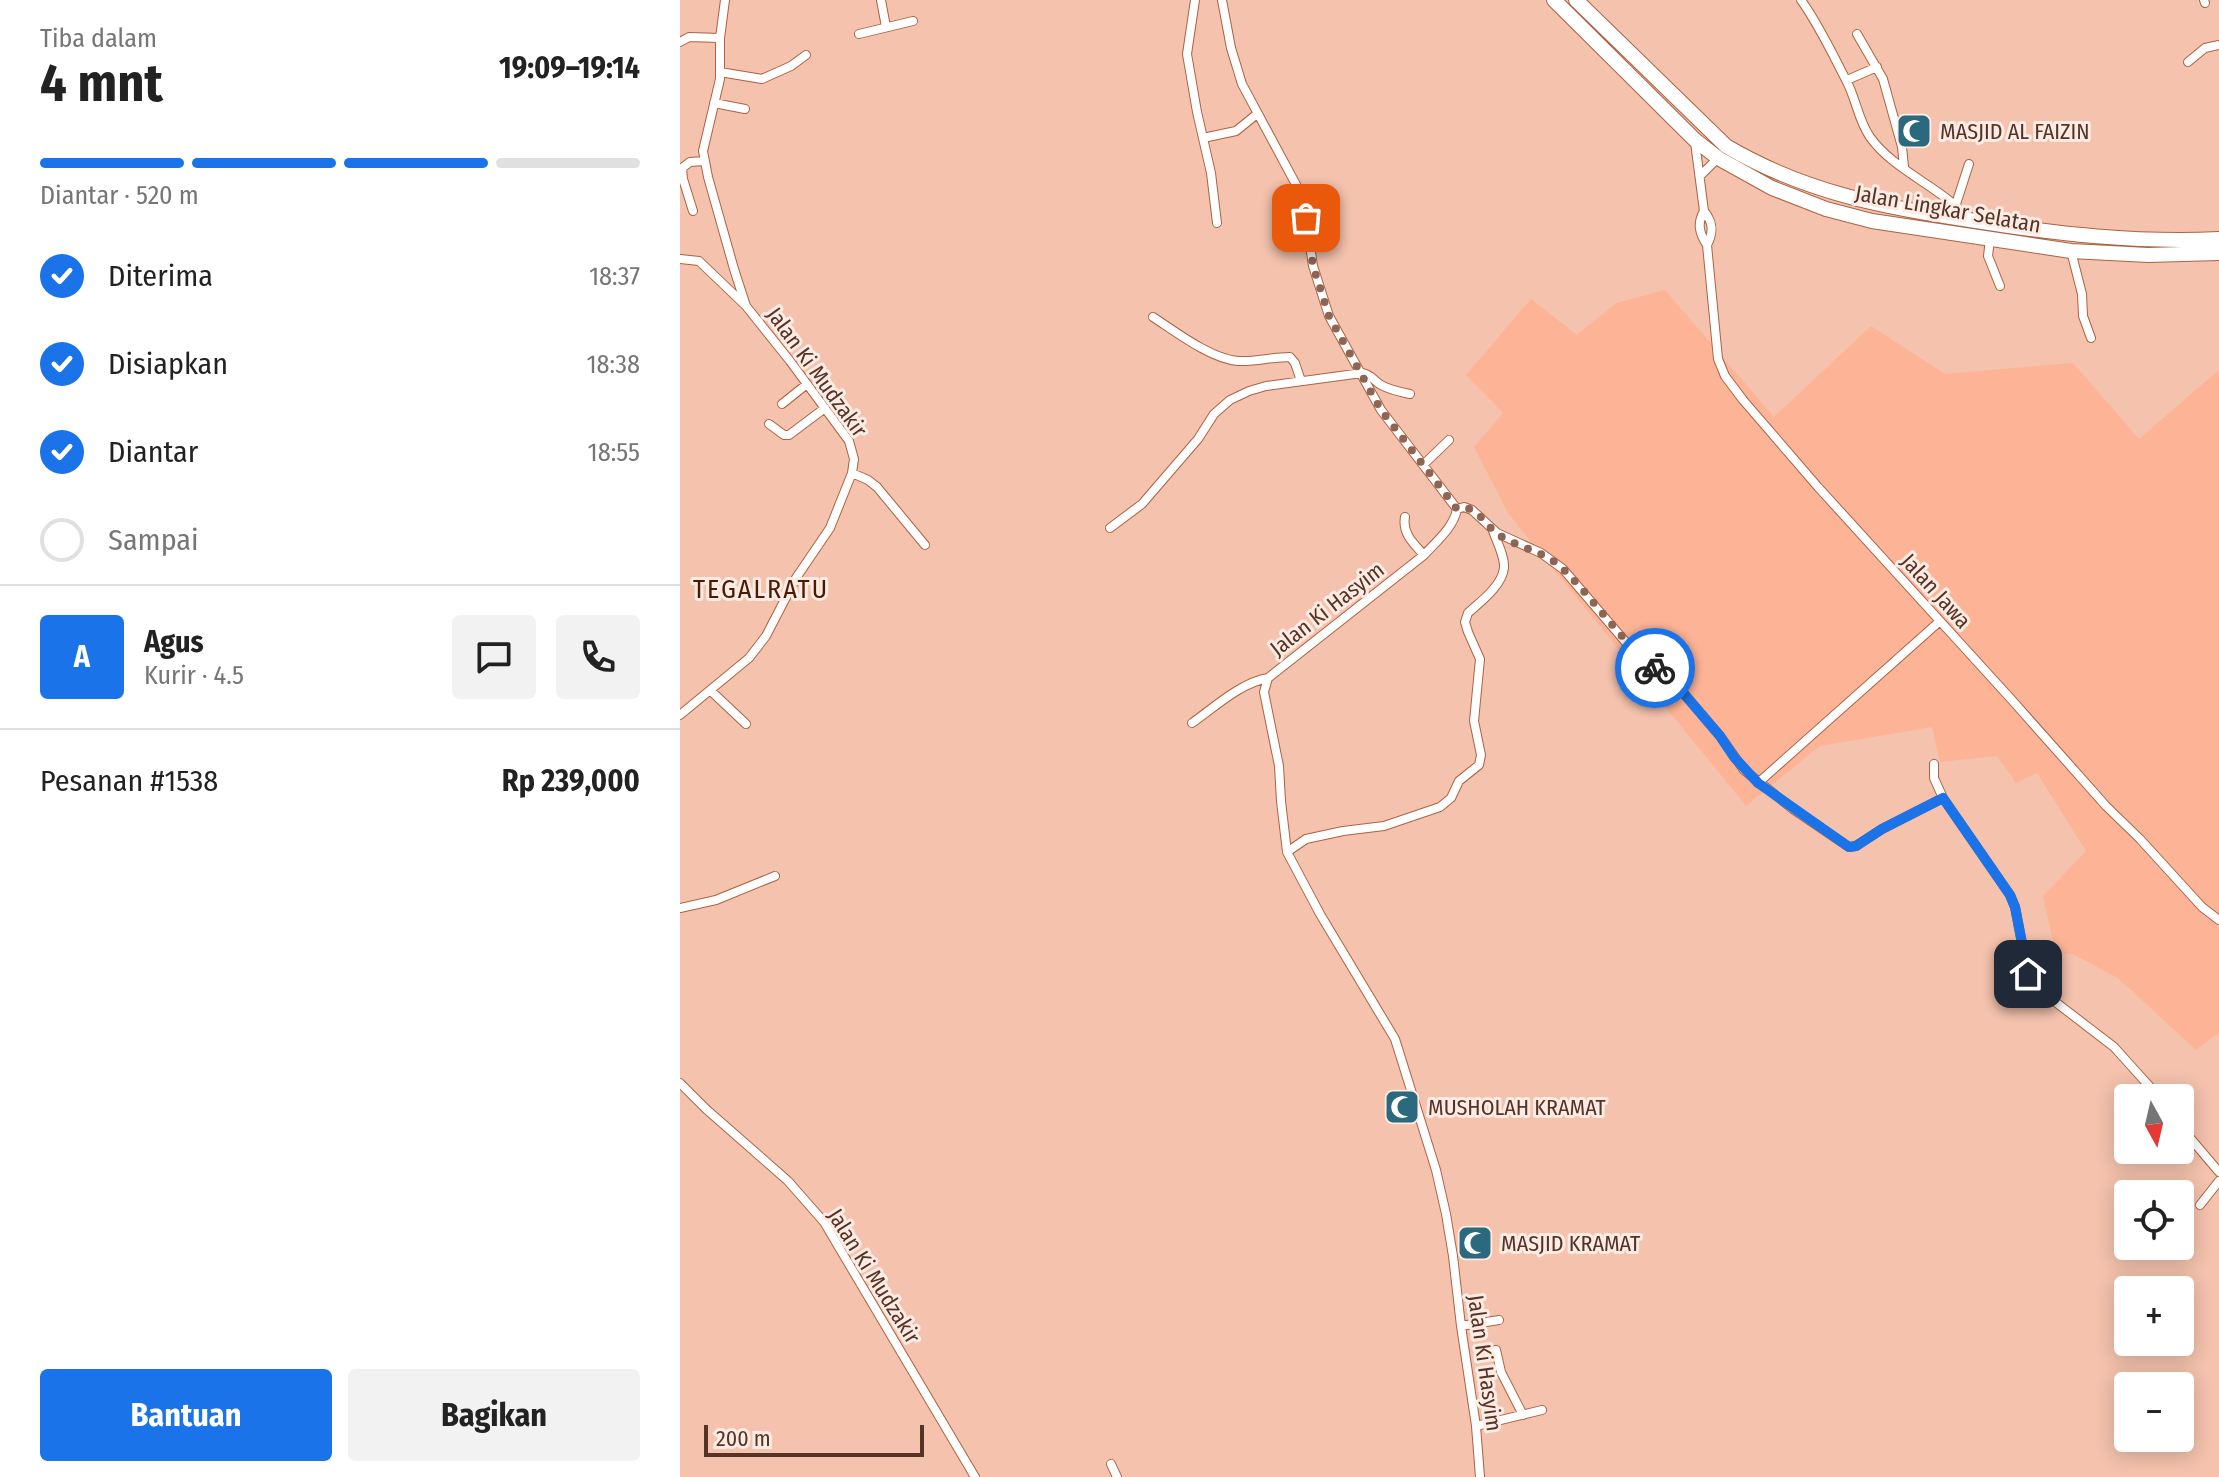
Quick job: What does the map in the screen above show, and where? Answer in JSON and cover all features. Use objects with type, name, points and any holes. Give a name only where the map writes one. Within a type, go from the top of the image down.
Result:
[{"type":"highway","name":"Jalan Lingkar Selatan","points":[[1554,0],[1695,140],[1718,158],[1876,205],[2085,237],[2168,241],[2219,239]]},
{"type":"highway","name":"Jalan Lingkar Selatan","points":[[1576,0],[1772,188],[1872,221],[2071,251],[2148,255],[2219,253]]},
{"type":"street","name":"Jalan Ki Mudzakir","points":[[680,715],[749,658],[766,636],[796,578],[830,528],[852,473],[854,459],[852,447],[825,408],[746,306],[705,161],[704,146],[720,72],[725,0]]},
{"type":"street","points":[[881,0],[886,27]]},
{"type":"street","points":[[1195,0],[1187,54],[1213,182],[1212,198],[1217,223]]},
{"type":"street","points":[[1222,0],[1242,84],[1300,192],[1313,266],[1334,325],[1381,410],[1457,509],[1464,507],[1472,510],[1497,533],[1541,553],[1563,569],[1629,646],[1674,682],[1720,736],[1739,764],[1758,783],[1852,847],[1943,798]]},
{"type":"street","points":[[1801,0],[1847,80],[1868,134],[1893,161],[1956,204],[1970,220]]},
{"type":"street","points":[[859,34],[913,21]]},
{"type":"street","points":[[1857,34],[1883,79],[1898,128],[1904,167]]},
{"type":"street","points":[[680,42],[689,37],[720,38]]},
{"type":"street","points":[[2188,62],[2205,48],[2219,45]]},
{"type":"street","points":[[720,72],[762,79],[786,69],[806,55]]},
{"type":"street","points":[[1847,80],[1877,67]]},
{"type":"street","points":[[714,103],[745,109]]},
{"type":"street","points":[[1203,138],[1236,131],[1257,114]]},
{"type":"street","name":"Jalan Jawa","points":[[1695,140],[1704,211],[1699,220],[1702,238],[1707,245],[1718,359],[1725,376],[1808,475],[2106,806],[2202,907],[2219,920]]},
{"type":"street","points":[[1700,176],[1718,158]]},
{"type":"street","points":[[693,211],[682,168],[690,162],[705,161]]},
{"type":"street","points":[[1956,204],[1969,164]]},
{"type":"street","points":[[1990,239],[1988,256],[2000,286]]},
{"type":"street","points":[[2071,251],[2082,294],[2083,316],[2091,338]]},
{"type":"street","points":[[680,259],[699,261],[746,306]]},
{"type":"street","points":[[1153,317],[1190,341],[1229,359],[1245,361],[1290,357],[1301,381]]},
{"type":"street","points":[[1110,528],[1142,504],[1198,439],[1214,414],[1240,395],[1258,388],[1362,373],[1390,389],[1410,394]]},
{"type":"street","points":[[782,404],[807,384]]},
{"type":"street","points":[[769,424],[784,435],[789,435],[825,408]]},
{"type":"street","points":[[1423,465],[1449,440]]},
{"type":"street","points":[[852,473],[877,487],[925,545]]},
{"type":"street","name":"Jalan Ki Hasyim","points":[[1457,509],[1454,519],[1424,555],[1268,678],[1264,692],[1279,766],[1287,852],[1400,1050],[1432,1156],[1446,1214],[1476,1426],[1480,1477]]},
{"type":"street","points":[[1405,517],[1403,525],[1406,532],[1424,555]]},
{"type":"street","points":[[1287,852],[1306,839],[1384,826],[1440,807],[1451,798],[1459,781],[1479,765],[1481,755],[1474,721],[1480,659],[1468,632],[1466,617],[1493,589],[1504,571],[1493,529]]},
{"type":"street","points":[[1758,783],[1940,621]]},
{"type":"street","points":[[1192,723],[1240,689],[1268,678]]},
{"type":"street","points":[[711,691],[746,724]]},
{"type":"street","points":[[1934,764],[1934,778],[1943,798],[2010,895],[2032,984],[2114,1047],[2147,1084]]},
{"type":"street","points":[[680,908],[716,900],[775,876]]},
{"type":"street","name":"Jalan Ki Mudzakir","points":[[680,1083],[788,1181],[824,1222],[975,1477]]},
{"type":"street","points":[[2194,1143],[2217,1170]]},
{"type":"street","points":[[2200,1205],[2219,1181]]},
{"type":"street","points":[[1461,1326],[1499,1320]]},
{"type":"street","points":[[1496,1350],[1501,1372],[1523,1415]]},
{"type":"street","points":[[1476,1426],[1542,1410]]},
{"type":"street","points":[[1111,1464],[1117,1477]]},
{"type":"shaded area","points":[[1665,290],[1774,417],[1871,326],[1945,374],[2073,363],[2139,439],[2219,370],[2219,1036],[2217,1034],[2196,1050],[2118,978],[2073,954],[2056,955],[2043,896],[2086,851],[2037,773],[2016,783],[1997,756],[1940,762],[1932,727],[1820,746],[1746,806],[1508,513],[1474,447],[1503,413],[1466,375],[1531,299],[1577,335],[1616,303]]},
{"type":"way so far","points":[[1306,218],[1313,266],[1329,316],[1381,410],[1415,457],[1457,509],[1464,507],[1472,510],[1497,533],[1541,553],[1563,569],[1616,632],[1655,668]]},
{"type":"place","name":"MASJID AL FAIZIN","points":[[1914,131]]},
{"type":"place","name":"MUSHOLAH KRAMAT","points":[[1402,1107]]},
{"type":"place","name":"MASJID KRAMAT","points":[[1475,1243]]},
{"type":"district","name":"TEGALRATU","points":[[761,589]]},
{"type":"route","points":[[1655,668],[1674,682],[1744,770],[1758,783],[1849,847],[1943,798],[2010,895],[2028,974]]}]
